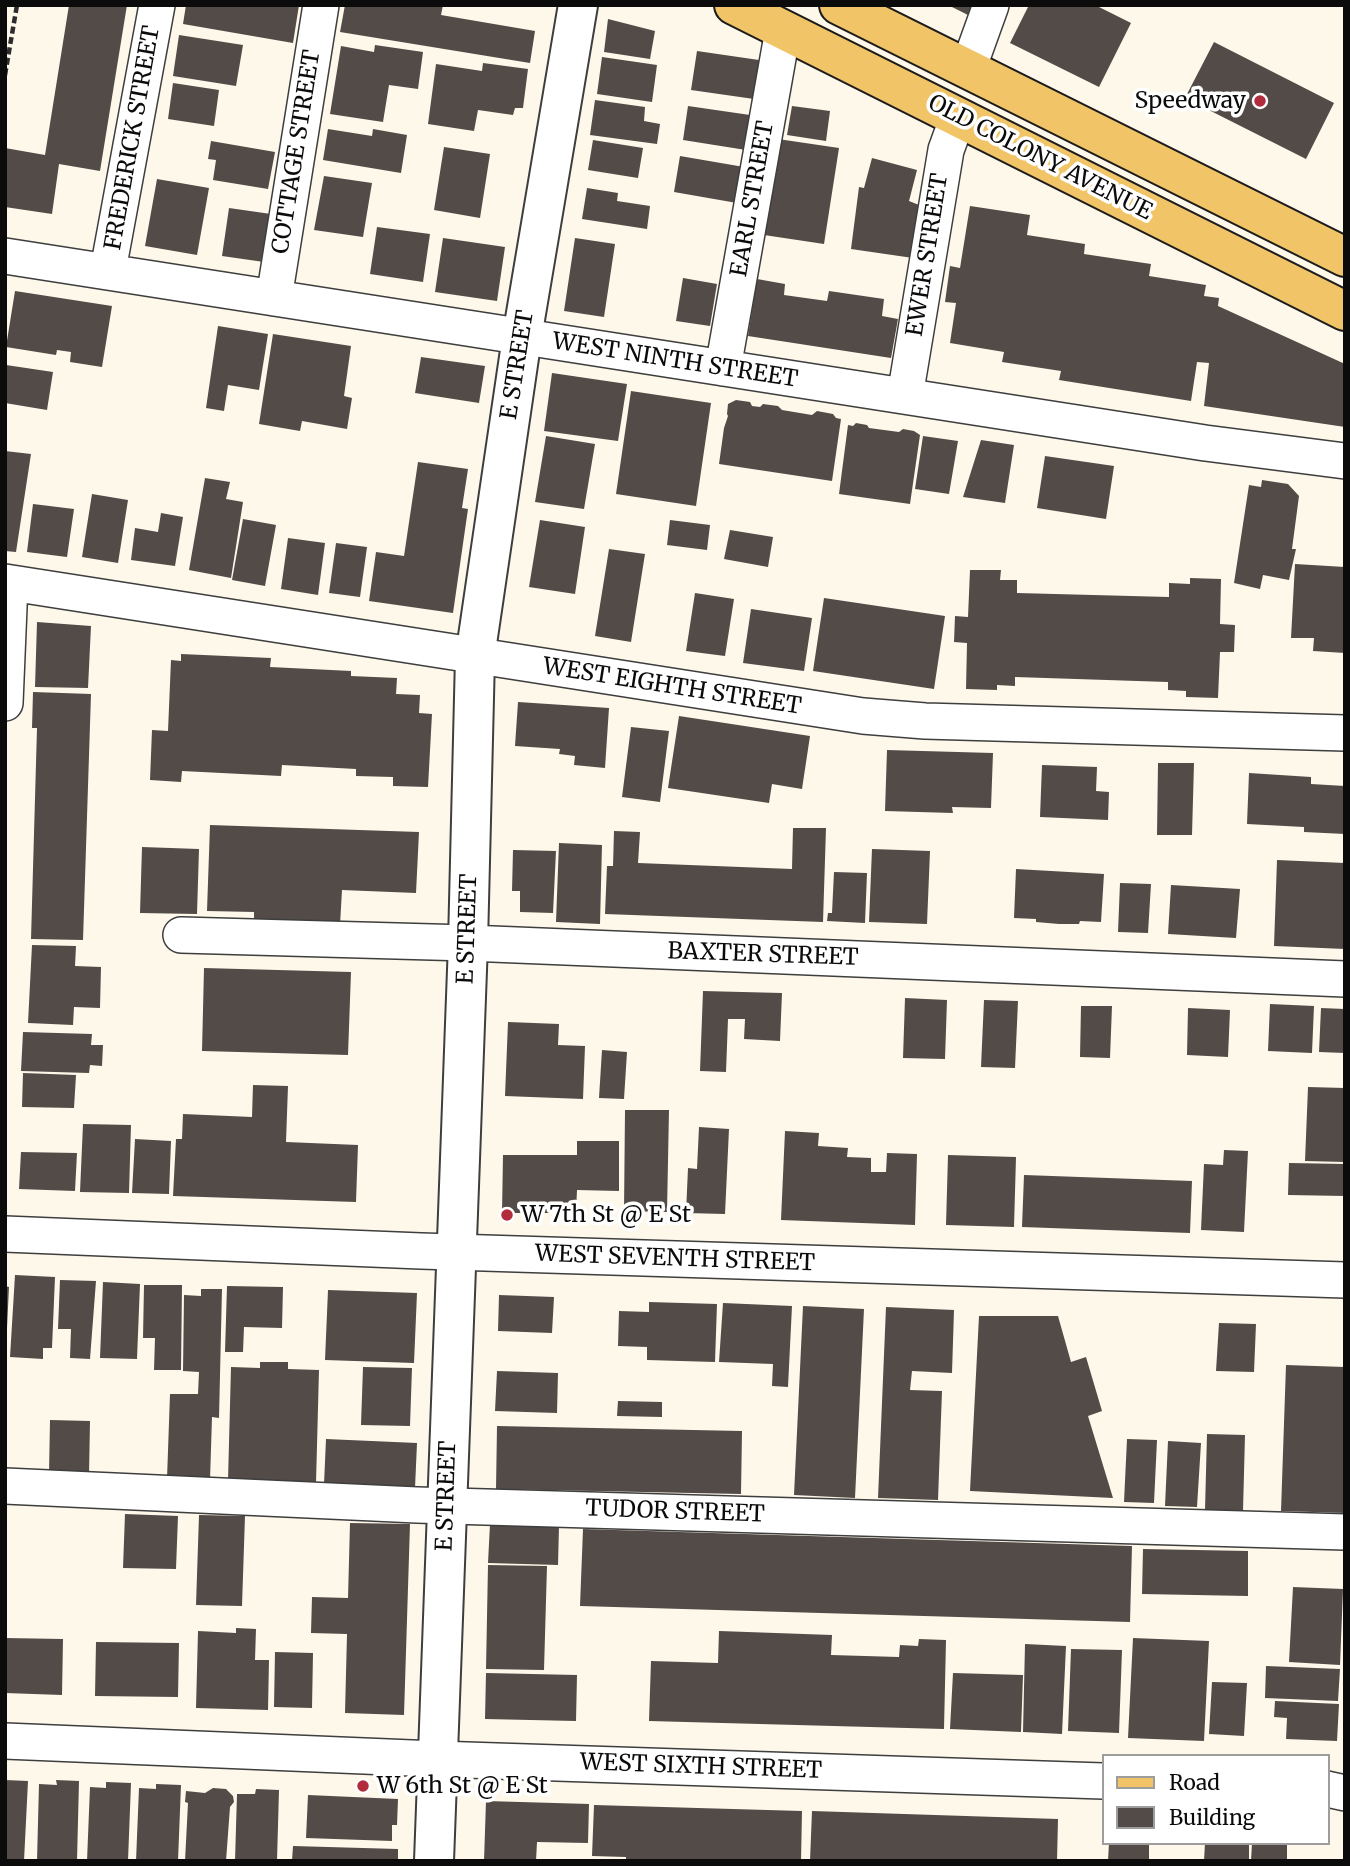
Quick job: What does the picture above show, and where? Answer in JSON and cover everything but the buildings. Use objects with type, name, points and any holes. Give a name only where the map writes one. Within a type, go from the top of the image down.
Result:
[{"type":"main road","name":"OLD COLONY AVENUE","points":[[734,5],[1345,311]]},
{"type":"main road","name":"OLD COLONY AVENUE","points":[[839,5],[1345,257]]},
{"type":"street","name":"FREDERICK STREET","points":[[108,270],[158,5]]},
{"type":"street","name":"COTTAGE STREET","points":[[274,298],[321,5]]},
{"type":"street","name":"E STREET","points":[[434,1861],[468,943],[475,657],[522,337],[578,5]]},
{"type":"street","points":[[968,69],[991,5]]},
{"type":"street","name":"EARL STREET","points":[[723,368],[783,30]]},
{"type":"street","name":"EWER STREET","points":[[905,396],[946,150],[958,117]]},
{"type":"street","name":"WEST NINTH STREET","points":[[5,256],[1205,443],[1345,461]]},
{"type":"street","points":[[5,703],[8,583]]},
{"type":"street","name":"WEST EIGHTH STREET","points":[[8,583],[863,716],[925,721],[1345,733]]},
{"type":"street","name":"BAXTER STREET","points":[[181,935],[468,943],[1345,979]]},
{"type":"street","name":"WEST SEVENTH STREET","points":[[5,1234],[456,1252],[1345,1280]]},
{"type":"street","name":"TUDOR STREET","points":[[5,1486],[448,1505],[1345,1532]]},
{"type":"street","name":"WEST SIXTH STREET","points":[[5,1741],[436,1759],[1102,1781]]},
{"type":"path","points":[[5,75],[17,5]]},
{"type":"place","name":"Speedway","points":[[1260,101]]},
{"type":"place","name":"W 7th St @ E St","points":[[507,1215]]},
{"type":"place","name":"W 6th St @ E St","points":[[363,1786]]}]
